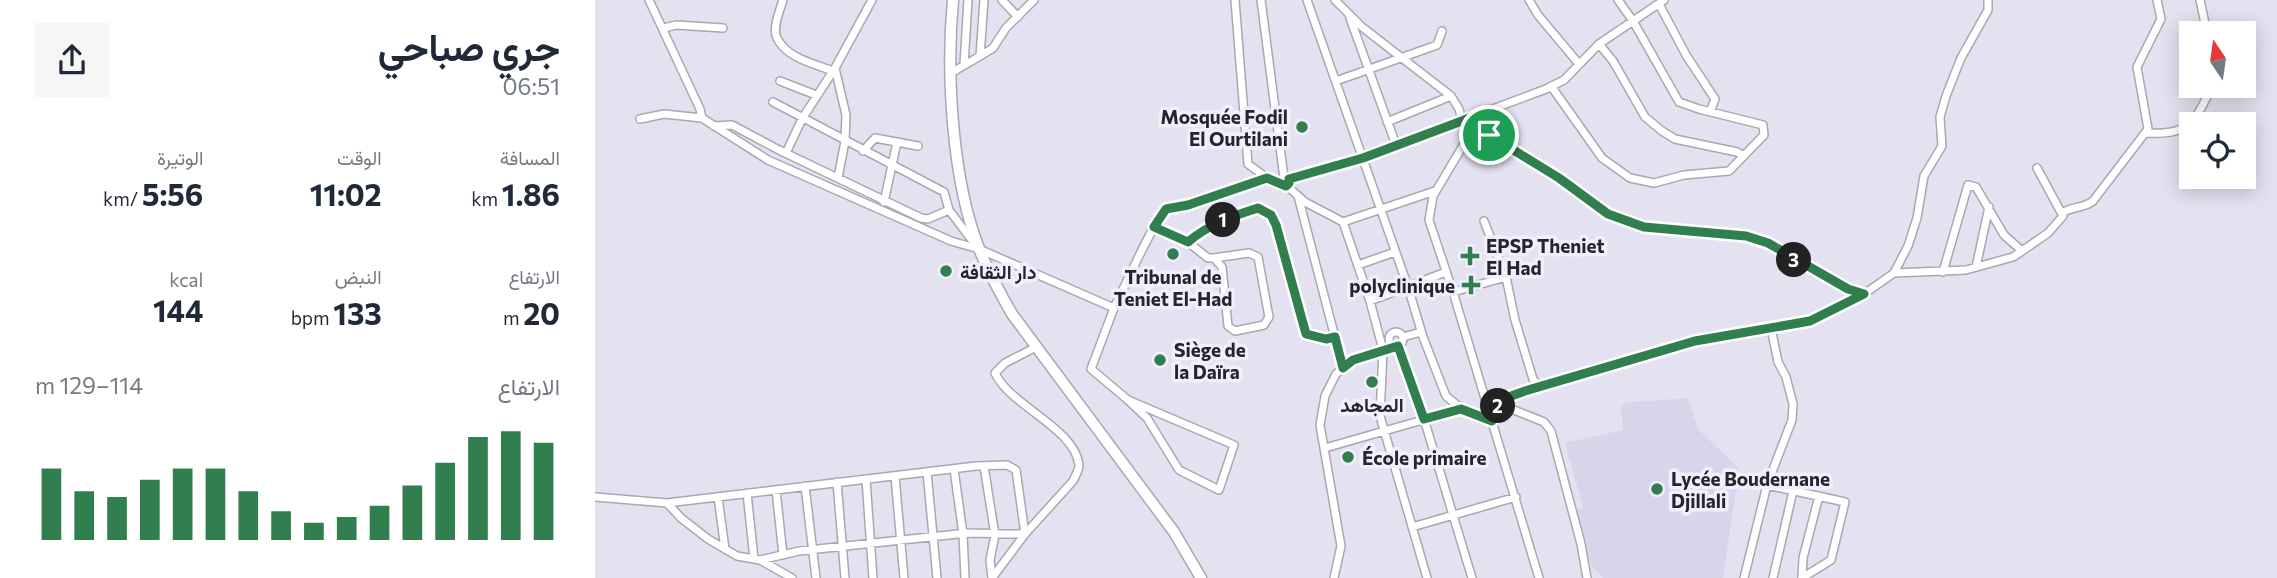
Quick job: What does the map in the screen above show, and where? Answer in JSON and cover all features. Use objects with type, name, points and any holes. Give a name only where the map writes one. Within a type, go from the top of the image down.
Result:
[{"type":"main road","points":[[953,0],[951,73],[958,158],[969,216],[979,249],[1012,314],[1174,532],[1201,578]]},
{"type":"street","points":[[649,0],[702,118]]},
{"type":"street","points":[[783,0],[776,28],[777,38],[792,54],[834,70]]},
{"type":"street","points":[[786,153],[802,119],[834,70],[871,0]]},
{"type":"street","points":[[964,65],[968,0]]},
{"type":"street","points":[[980,56],[984,0]]},
{"type":"street","points":[[1002,0],[1018,16]]},
{"type":"street","points":[[951,73],[993,48],[1034,0]]},
{"type":"street","points":[[1235,0],[1248,164],[1267,178],[1286,182],[1363,158],[1551,86],[1564,80],[1599,44],[1662,2],[1685,55],[1715,99],[1710,112]]},
{"type":"street","points":[[1261,0],[1286,182],[1298,196],[1343,222],[1370,301],[1383,350],[1380,416],[1427,578]]},
{"type":"street","points":[[1318,0],[1308,2],[1445,396],[1461,409],[1492,421]]},
{"type":"street","points":[[1335,0],[1451,96],[1459,109],[1467,139],[1436,191],[1429,220],[1539,578]]},
{"type":"street","points":[[1529,0],[1538,15],[1579,64]]},
{"type":"street","points":[[1551,86],[1602,158],[1630,178],[1654,183],[1683,175],[1729,171],[1764,135],[1763,125],[1679,102],[1618,0]]},
{"type":"street","points":[[1492,421],[1500,400],[1695,341],[1810,321],[1864,294],[1894,273],[1908,246],[1917,218],[1924,176],[1942,146],[1940,117],[1946,96],[1961,58],[1988,10],[1988,0]]},
{"type":"street","points":[[2062,213],[2069,209],[2085,207],[2093,201],[2148,129],[2137,67],[2161,19],[2157,0]]},
{"type":"street","points":[[2200,0],[2204,21]]},
{"type":"street","points":[[1349,14],[1396,145]]},
{"type":"street","points":[[664,29],[676,25],[723,28]]},
{"type":"street","points":[[1336,81],[1437,45],[1442,31]]},
{"type":"street","points":[[1599,44],[1613,61],[1645,117],[1662,131],[1675,139],[1737,152],[1744,156]]},
{"type":"street","points":[[834,70],[846,115],[845,141],[838,178]]},
{"type":"street","points":[[780,81],[816,95]]},
{"type":"street","points":[[1387,122],[1451,96]]},
{"type":"street","points":[[2145,133],[2173,133],[2196,121],[2207,98]]},
{"type":"street","points":[[773,102],[944,191],[949,210],[979,249]]},
{"type":"street","points":[[1483,113],[1489,135],[1559,178],[1608,214],[1644,227],[1746,236],[1768,243],[1848,289],[1864,294]]},
{"type":"street","points":[[640,118],[664,114],[702,118],[768,160],[951,241],[979,249],[1114,308]]},
{"type":"street","points":[[713,126],[732,125],[921,218],[928,219],[949,210]]},
{"type":"street","points":[[863,150],[870,140],[875,138],[918,146]]},
{"type":"street","points":[[884,202],[897,142]]},
{"type":"street","points":[[1894,273],[1966,271],[2014,257],[2048,233],[2063,216],[2037,168]]},
{"type":"street","points":[[1128,400],[1234,445],[1219,490],[1179,470],[1147,418],[1091,369],[1114,308],[1154,227],[1166,209],[1188,205],[1267,178]]},
{"type":"street","points":[[1943,272],[1968,186],[1976,187],[2004,235],[2022,251]]},
{"type":"street","points":[[1343,222],[1436,191]]},
{"type":"street","points":[[1298,196],[1343,368]]},
{"type":"street","points":[[1976,267],[1989,207]]},
{"type":"street","points":[[1188,242],[1222,220],[1258,208],[1271,215],[1306,334],[1326,339],[1335,337]]},
{"type":"street","points":[[1484,221],[1506,277],[1518,331],[1533,379],[1539,387]]},
{"type":"street","points":[[1154,227],[1188,242],[1208,258],[1249,253],[1258,257],[1269,317],[1264,326],[1235,331],[1228,326],[1222,267],[1214,258]]},
{"type":"street","points":[[1358,265],[1395,252]]},
{"type":"street","points":[[1370,301],[1446,272]]},
{"type":"street","points":[[1453,292],[1506,277]]},
{"type":"street","points":[[1744,578],[1767,485],[1792,420],[1793,404],[1786,377],[1778,362],[1771,328]]},
{"type":"street","points":[[1403,337],[1398,332],[1390,334],[1388,341],[1396,346],[1424,419],[1472,578]]},
{"type":"street","points":[[1403,337],[1421,332]]},
{"type":"street","points":[[1334,578],[1341,546],[1320,425],[1325,396],[1336,374],[1353,360],[1396,346],[1403,342],[1403,337]]},
{"type":"street","points":[[992,578],[1025,534],[1073,481],[1079,464],[1070,445],[1048,422],[1007,391],[995,373],[1005,363],[1036,347]]},
{"type":"street","points":[[1499,404],[1544,422],[1552,431],[1587,578]]},
{"type":"street","points":[[1325,448],[1461,409]]},
{"type":"street","points":[[984,466],[995,534],[990,560],[992,578]]},
{"type":"street","points":[[595,496],[667,503],[954,469],[1007,466],[1016,470],[1025,534]]},
{"type":"street","points":[[954,469],[963,534],[965,578]]},
{"type":"street","points":[[927,472],[937,578]]},
{"type":"street","points":[[895,476],[904,578]]},
{"type":"street","points":[[866,479],[873,578]]},
{"type":"street","points":[[837,482],[845,578]]},
{"type":"street","points":[[1767,485],[1845,502],[1831,561],[1802,578]]},
{"type":"street","points":[[805,486],[816,578]]},
{"type":"street","points":[[776,490],[783,555]]},
{"type":"street","points":[[1773,578],[1793,491]]},
{"type":"street","points":[[747,493],[757,560]]},
{"type":"street","points":[[1802,578],[1818,496]]},
{"type":"street","points":[[718,497],[725,549]]},
{"type":"street","points":[[1412,527],[1516,498]]},
{"type":"street","points":[[680,501],[681,518]]},
{"type":"street","points":[[667,503],[681,518],[725,549],[737,556],[757,560],[792,578]]},
{"type":"street","points":[[757,560],[814,549],[963,534],[1025,534]]},
{"type":"shaded area","name":"Lycée Boudernane Djillali","points":[[1688,398],[1698,429],[1739,469],[1723,578],[1603,578],[1591,565],[1577,510],[1583,508],[1565,443],[1623,430],[1621,408],[1624,403]]},
{"type":"place","name":"Mosquée Fodil El Ourtilani","points":[[1302,127]]},
{"type":"place","name":"Tribunal de Teniet El-Had","points":[[1173,254]]},
{"type":"place","name":"EPSP Theniet El Had","points":[[1470,256]]},
{"type":"place","name":"دار الثقافة","points":[[946,271]]},
{"type":"place","name":"polyclinique","points":[[1471,285]]},
{"type":"place","name":"Siège de la Daïra","points":[[1160,360]]},
{"type":"place","name":"المجاهد","points":[[1372,382]]},
{"type":"place","name":"École primaire","points":[[1348,457]]},
{"type":"place","name":"Lycée Boudernane Djillali","points":[[1657,489]]},
{"type":"route","points":[[1483,113],[1489,135],[1559,178],[1608,214],[1644,227],[1717,231],[1746,236],[1768,243],[1848,289],[1864,294],[1810,321],[1695,341],[1525,391],[1500,400],[1492,421],[1461,409],[1424,419],[1398,346],[1353,360],[1343,368],[1335,337],[1326,339],[1306,334],[1271,215],[1258,208],[1222,220],[1188,242],[1154,227],[1166,209],[1188,205],[1267,178],[1286,186],[1290,182],[1289,179],[1363,158],[1483,113]]}]
